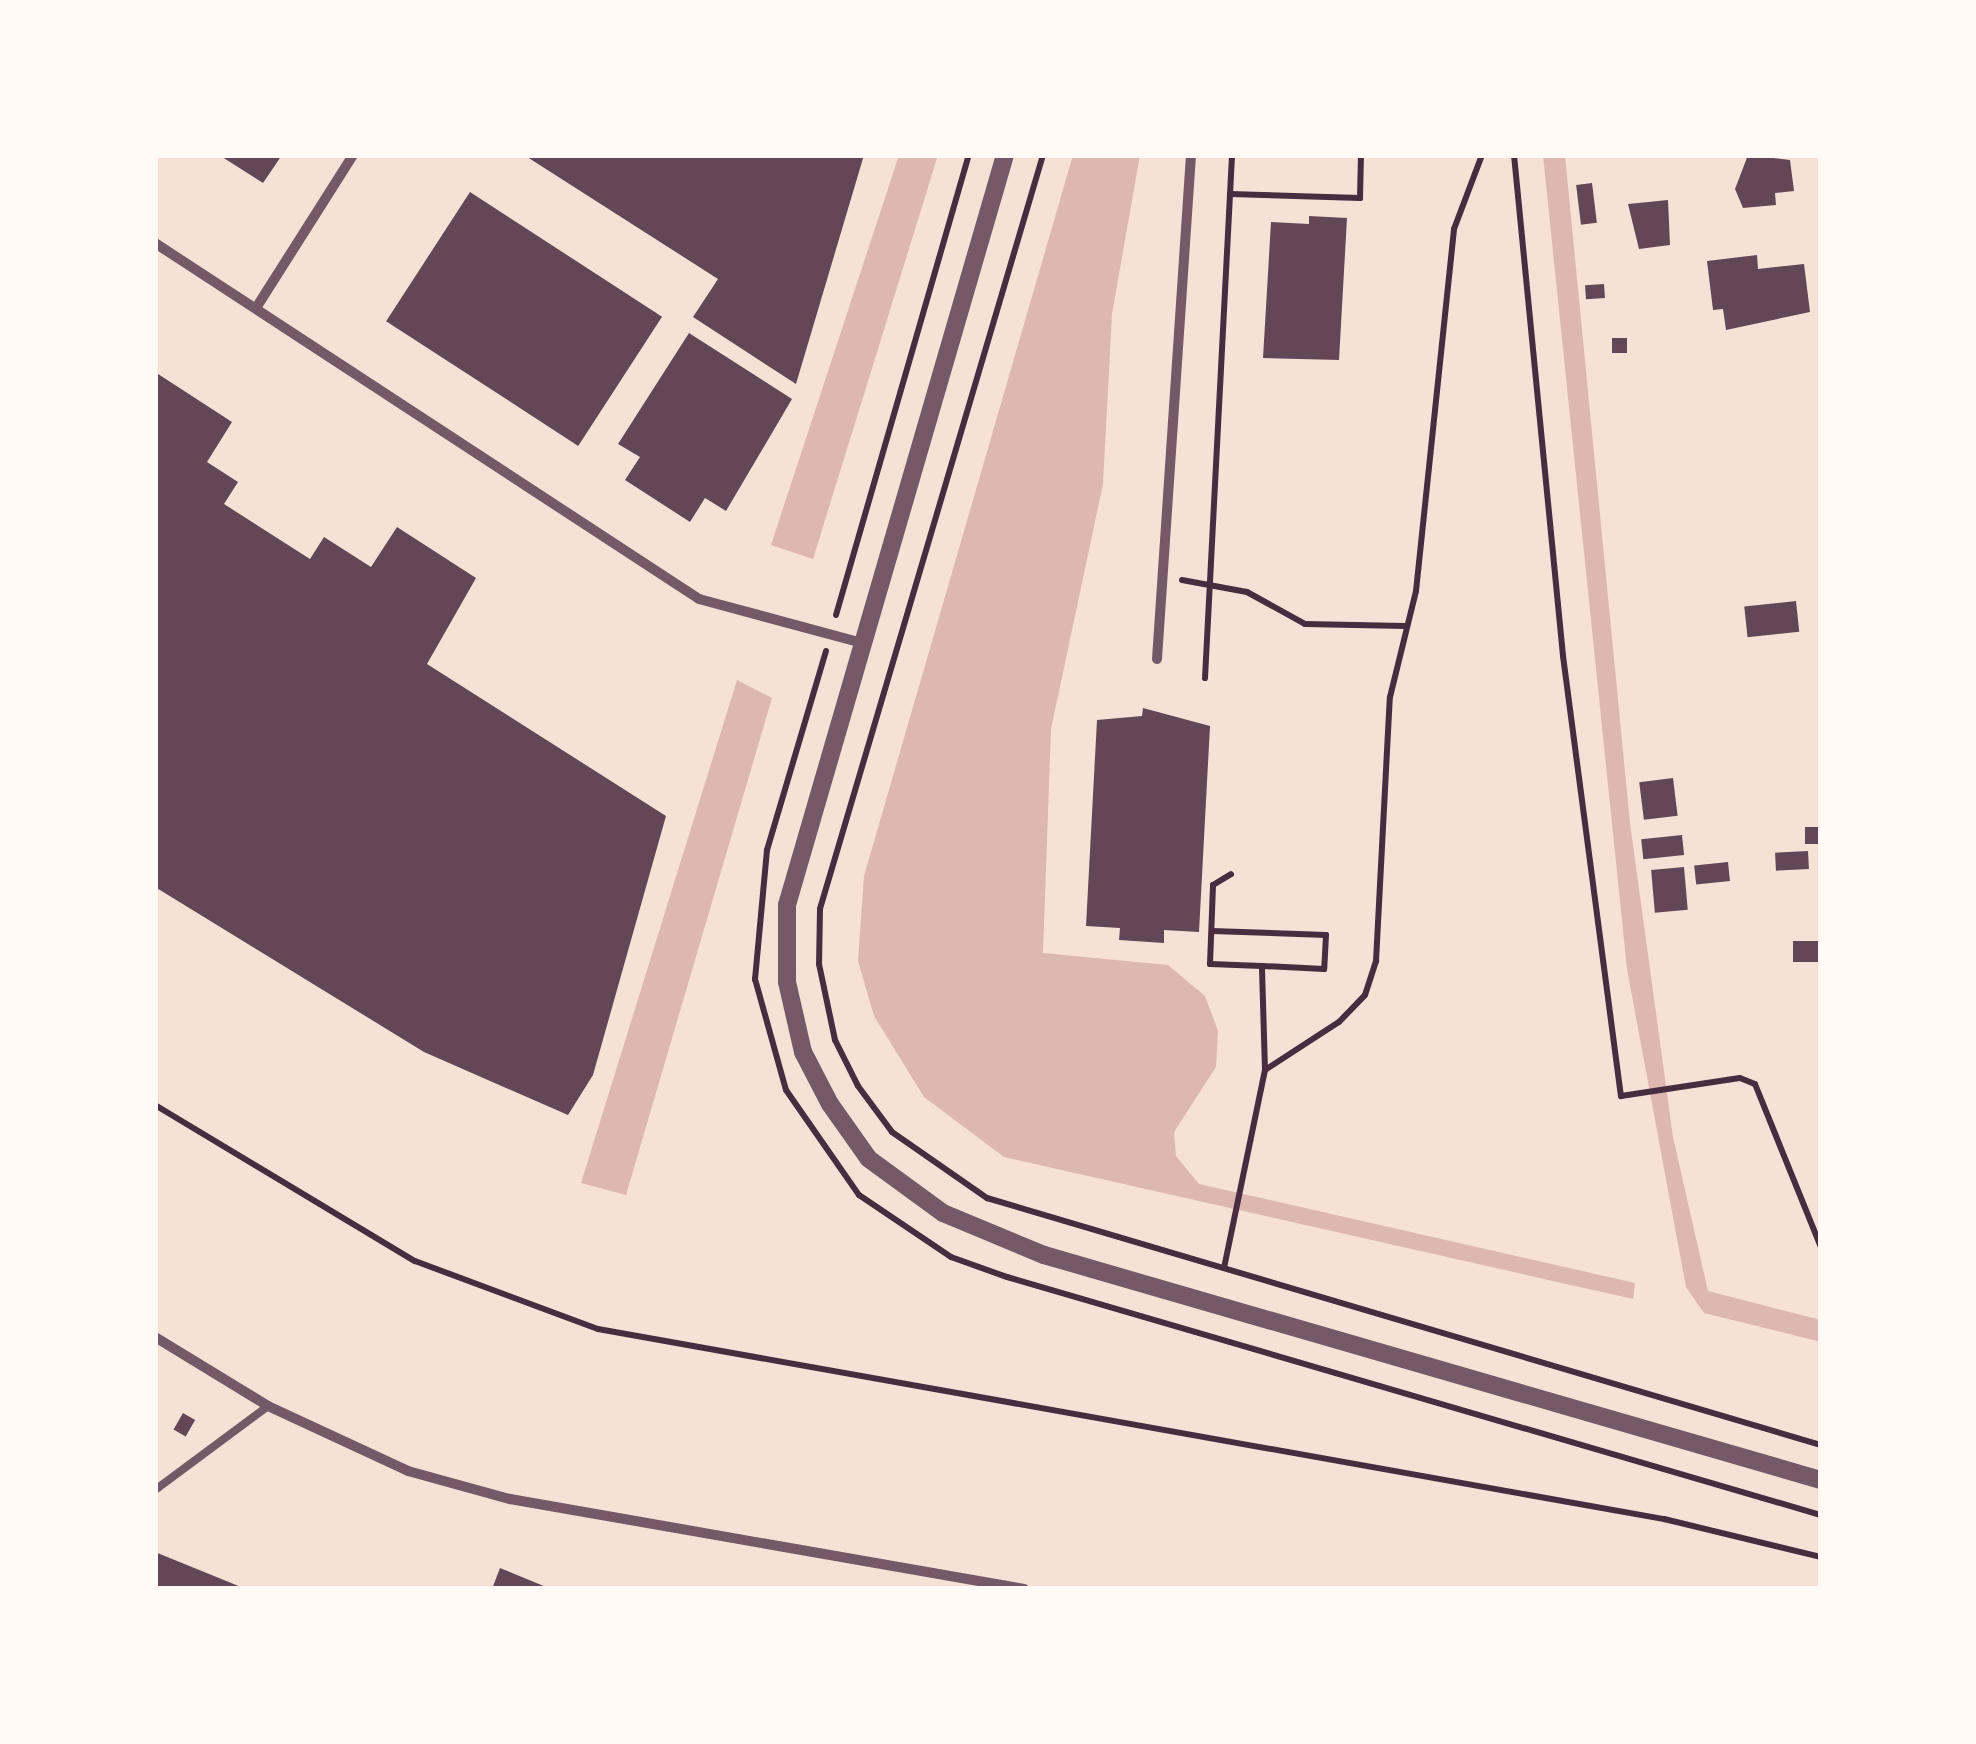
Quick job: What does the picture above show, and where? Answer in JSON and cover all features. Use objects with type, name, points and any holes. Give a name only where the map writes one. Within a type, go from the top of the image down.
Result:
[{"type":"street","points":[[256,308],[353,155]]},
{"type":"street","points":[[1005,155],[786,905],[787,982],[803,1052],[870,1159],[943,1213],[1044,1255],[1821,1480]]},
{"type":"street","points":[[1157,659],[1191,155]]},
{"type":"street","points":[[155,244],[699,599],[862,643]]},
{"type":"street","points":[[155,1337],[268,1406],[408,1471],[510,1499],[1024,1589]]},
{"type":"lane","points":[[155,1490],[268,1406]]},
{"type":"path","points":[[970,155],[767,850],[755,979],[786,1090],[859,1194],[951,1257],[1007,1277],[1821,1515]]},
{"type":"path","points":[[1043,155],[820,909],[819,964],[835,1040],[858,1086],[892,1132],[938,1170],[987,1198],[1821,1445]]},
{"type":"path","points":[[1206,678],[1232,155]]},
{"type":"path","points":[[1230,194],[1360,198],[1360,155]]},
{"type":"path","points":[[1265,1070],[1339,1022],[1365,995],[1376,961],[1381,765],[1405,626],[1454,229],[1482,155]]},
{"type":"path","points":[[1514,155],[1563,656],[1621,1096],[1645,1096],[1740,1078],[1755,1084],[1821,1246]]},
{"type":"path","points":[[1162,580],[1211,582],[1305,624],[1405,626]]},
{"type":"path","points":[[1212,930],[1326,936],[1324,969],[1210,964],[1213,885],[1230,874]]},
{"type":"path","points":[[1224,1268],[1265,1070],[1262,966]]},
{"type":"path","points":[[155,1105],[415,1261],[598,1328],[1664,1519],[1821,1557]]},
{"type":"shaded area","points":[[899,155],[938,155],[813,559],[771,545]]},
{"type":"shaded area","points":[[1073,155],[1140,155],[1112,314],[1103,484],[1051,729],[1043,953],[1168,965],[1205,996],[1218,1031],[1216,1067],[1174,1132],[1176,1156],[1199,1184],[1635,1283],[1633,1299],[1004,1157],[924,1097],[874,1016],[858,961],[864,876]]},
{"type":"shaded area","points":[[1543,155],[1565,155],[1630,823],[1673,1137],[1708,1291],[1821,1320],[1821,1342],[1704,1313],[1686,1287],[1627,969]]},
{"type":"shaded area","points":[[737,680],[772,698],[626,1195],[581,1183]]},
{"type":"building","points":[[219,155],[282,155],[263,183]]},
{"type":"building","points":[[524,155],[864,155],[796,384],[693,317],[718,279]]},
{"type":"building","points":[[1748,155],[1790,160],[1794,191],[1775,193],[1776,205],[1743,208],[1735,189]]},
{"type":"building","points":[[1592,183],[1597,223],[1581,225],[1576,185]]},
{"type":"building","points":[[470,192],[662,317],[578,446],[386,321]]},
{"type":"building","points":[[1668,200],[1670,245],[1639,249],[1628,204]]},
{"type":"building","points":[[1309,216],[1347,218],[1339,360],[1263,358],[1271,222],[1309,224]]},
{"type":"building","points":[[1757,255],[1758,269],[1804,264],[1810,312],[1726,330],[1723,309],[1713,310],[1707,261]]},
{"type":"building","points":[[1604,284],[1605,298],[1586,299],[1585,285]]},
{"type":"building","points":[[689,333],[792,399],[726,511],[705,498],[690,522],[625,480],[640,457],[618,444]]},
{"type":"building","points":[[1612,338],[1627,338],[1627,353],[1612,353]]},
{"type":"building","points":[[155,372],[232,422],[207,462],[238,482],[224,504],[310,559],[324,537],[371,567],[397,527],[476,578],[427,664],[666,816],[593,1075],[568,1115],[424,1052],[155,887]]},
{"type":"building","points":[[1796,601],[1799,632],[1748,637],[1744,606]]},
{"type":"building","points":[[1143,708],[1210,726],[1199,932],[1164,930],[1164,943],[1119,940],[1120,928],[1086,926],[1097,720],[1142,716]]},
{"type":"building","points":[[1673,778],[1678,816],[1644,820],[1639,782]]},
{"type":"building","points":[[1805,827],[1821,827],[1821,844],[1805,844]]},
{"type":"building","points":[[1682,835],[1684,855],[1643,859],[1641,839]]},
{"type":"building","points":[[1808,851],[1809,869],[1776,871],[1775,853]]},
{"type":"building","points":[[1728,862],[1730,881],[1696,884],[1694,866]]},
{"type":"building","points":[[1684,867],[1688,910],[1655,913],[1651,870]]},
{"type":"building","points":[[1793,941],[1821,941],[1821,962],[1793,962]]},
{"type":"building","points":[[183,1413],[195,1420],[186,1436],[174,1429]]},
{"type":"building","points":[[155,1552],[246,1589],[155,1589]]},
{"type":"building","points":[[500,1568],[551,1589],[492,1589]]}]
